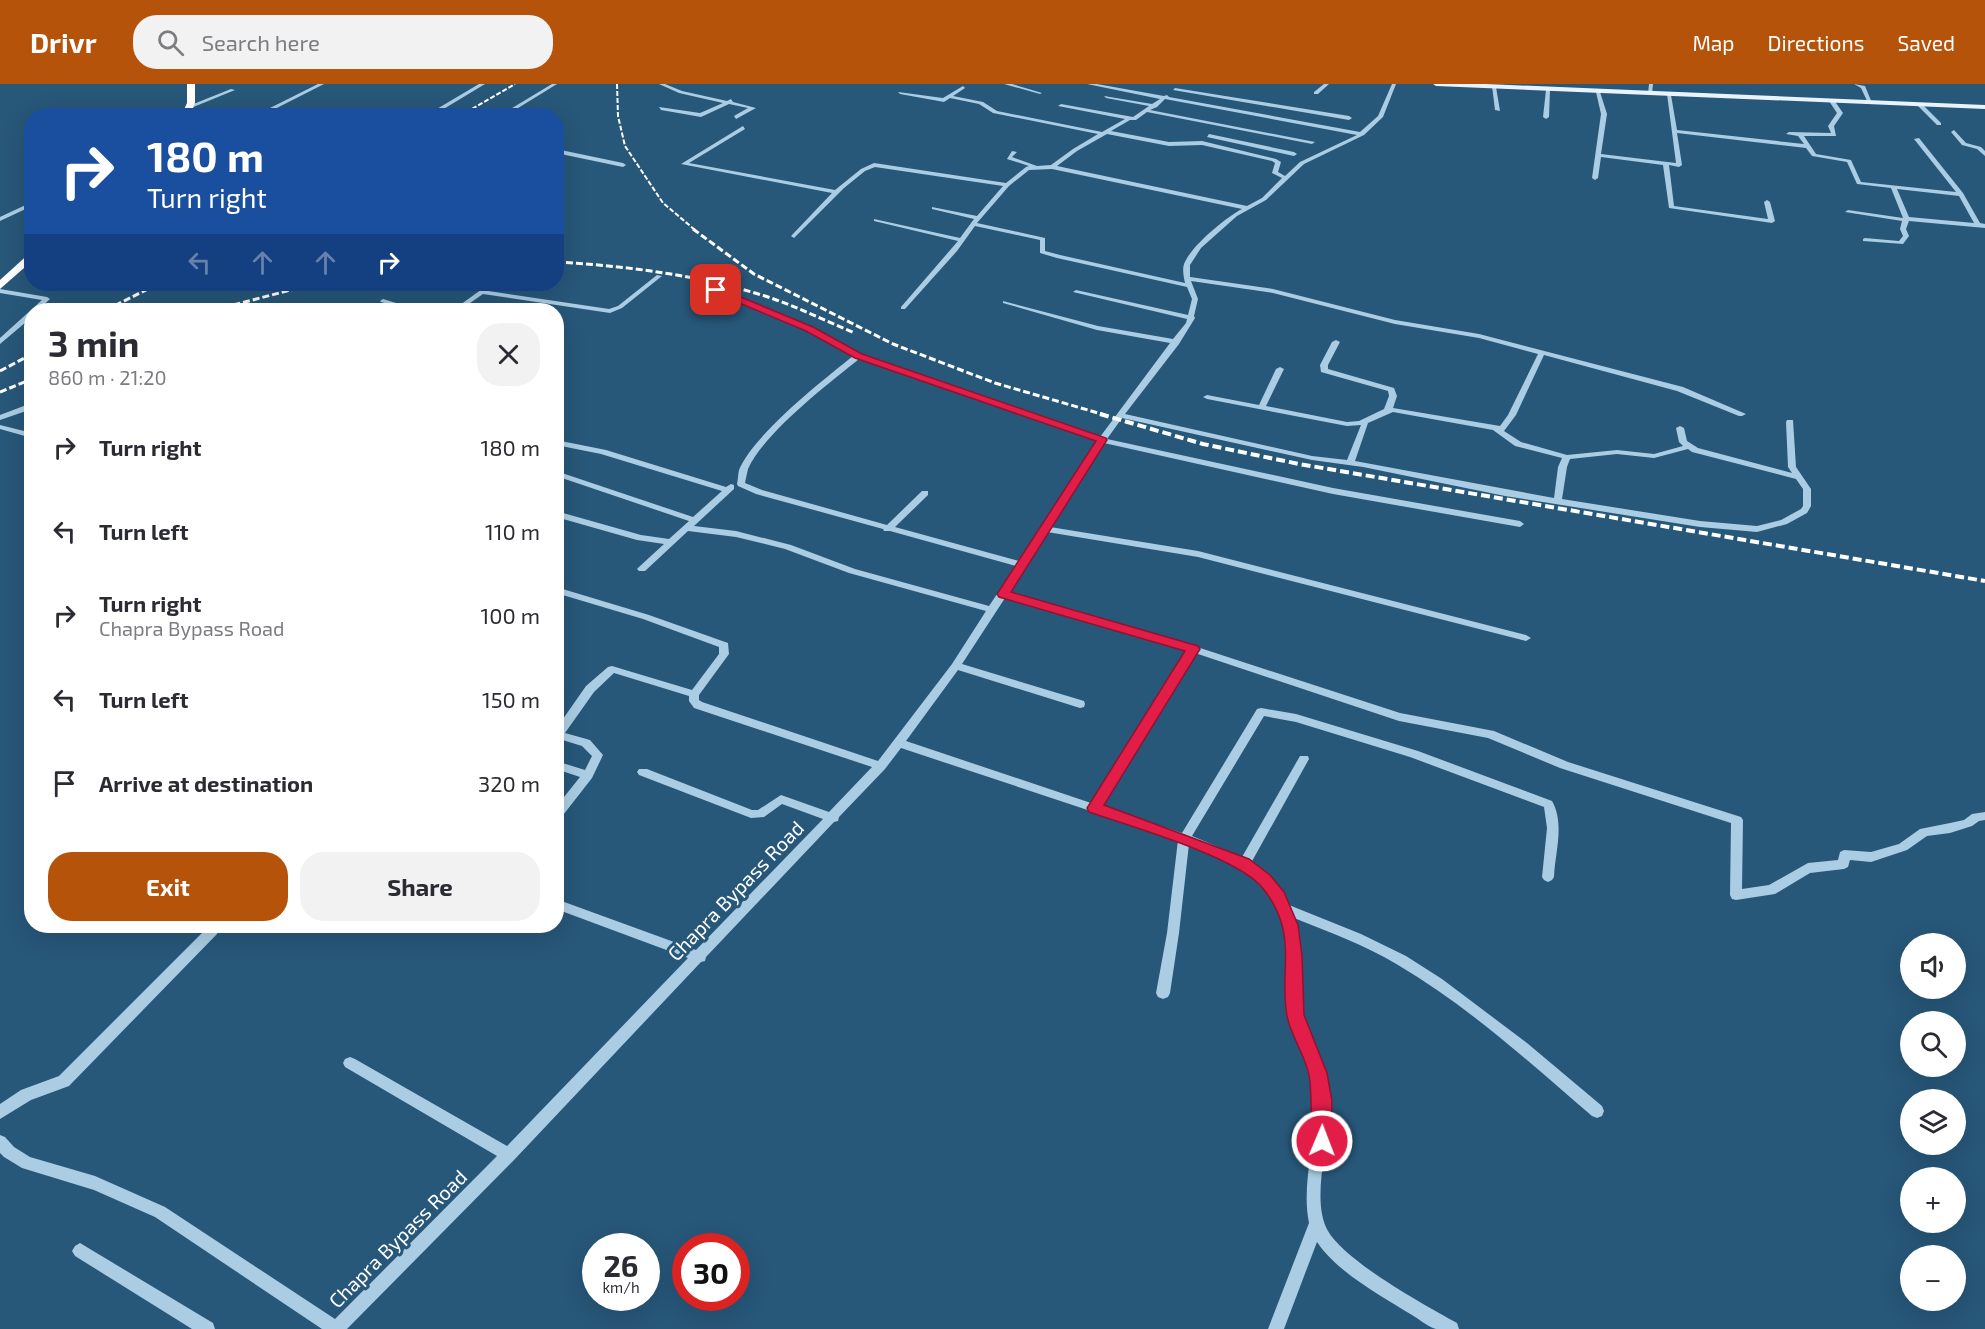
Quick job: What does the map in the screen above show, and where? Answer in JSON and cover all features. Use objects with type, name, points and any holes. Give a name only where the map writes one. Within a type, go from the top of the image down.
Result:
[{"type":"highway","points":[[188,108],[193,90],[190,84]]},
{"type":"highway","points":[[0,286],[24,263]]},
{"type":"main road","points":[[1436,84],[1985,107]]},
{"type":"street","points":[[272,108],[322,84]]},
{"type":"street","points":[[441,108],[483,84]]},
{"type":"street","points":[[514,108],[555,84]]},
{"type":"street","points":[[660,84],[681,92],[732,101],[753,108],[736,117]]},
{"type":"street","points":[[1006,84],[1040,93]]},
{"type":"street","points":[[1031,84],[1047,87]]},
{"type":"street","points":[[1089,84],[1362,134]]},
{"type":"street","points":[[1061,106],[1136,119],[1181,84]]},
{"type":"street","points":[[1316,93],[1327,84]]},
{"type":"street","points":[[1076,292],[1192,318],[1195,299],[1187,278],[1187,265],[1199,247],[1235,214],[1264,199],[1311,157],[1337,148],[1362,134],[1380,117],[1394,84]]},
{"type":"street","points":[[1650,94],[1651,84]]},
{"type":"street","points":[[1856,84],[1863,87],[1870,102]]},
{"type":"street","points":[[900,93],[942,100],[952,97],[963,87]]},
{"type":"street","points":[[1494,87],[1498,110]]},
{"type":"street","points":[[194,108],[233,90]]},
{"type":"street","points":[[1175,90],[1349,118]]},
{"type":"street","points":[[1546,117],[1548,90]]},
{"type":"street","points":[[1595,178],[1604,114],[1598,92]]},
{"type":"street","points":[[1598,155],[1666,164],[1680,163],[1669,94]]},
{"type":"street","points":[[952,97],[985,104],[995,111],[1106,133],[1169,144],[1202,143],[1276,160],[1275,173],[1286,178]]},
{"type":"street","points":[[1106,97],[1155,106]]},
{"type":"street","points":[[661,108],[701,115],[732,101]]},
{"type":"street","points":[[1789,134],[1834,135],[1831,126],[1840,113],[1832,101]]},
{"type":"street","points":[[1919,104],[1939,124]]},
{"type":"street","points":[[1267,134],[1298,110]]},
{"type":"street","points":[[1147,111],[1312,142]]},
{"type":"street","points":[[1052,167],[1078,148],[1128,119]]},
{"type":"street","points":[[1202,143],[1222,126]]},
{"type":"street","points":[[743,128],[684,164],[838,192]]},
{"type":"street","points":[[1675,131],[1806,146]]},
{"type":"street","points":[[1954,132],[1964,144],[1979,148],[1985,154]]},
{"type":"street","points":[[1209,136],[1294,154]]},
{"type":"street","points":[[1801,136],[1806,146],[1815,155],[1848,160],[1858,183],[1961,194]]},
{"type":"street","points":[[1917,139],[1983,225]]},
{"type":"street","points":[[564,152],[623,165]]},
{"type":"street","points":[[1014,152],[1009,158],[1034,166],[1052,167],[1247,208]]},
{"type":"street","points":[[564,155],[568,153]]},
{"type":"street","points":[[1666,164],[1671,207],[1772,221],[1767,202]]},
{"type":"street","points":[[794,236],[838,192],[874,165],[1007,184]]},
{"type":"street","points":[[903,308],[1007,184],[1024,170],[1034,166]]},
{"type":"street","points":[[1865,240],[1901,243],[1906,236],[1904,229],[1906,220],[1894,188]]},
{"type":"street","points":[[0,219],[24,208]]},
{"type":"street","points":[[934,208],[1043,239],[1042,252],[1191,286]]},
{"type":"street","points":[[0,212],[8,215]]},
{"type":"street","points":[[1848,212],[1906,220],[1983,225]]},
{"type":"street","points":[[876,220],[961,240]]},
{"type":"street","points":[[564,304],[610,311],[659,276]]},
{"type":"street","points":[[1187,278],[1291,295],[1395,322],[1467,333],[1691,392],[1742,414]]},
{"type":"street","points":[[716,290],[809,329],[858,356],[1105,436],[1288,482],[1521,524]]},
{"type":"street","points":[[0,291],[47,299],[42,303]]},
{"type":"street","points":[[466,303],[482,292],[556,303]]},
{"type":"street","points":[[383,301],[390,303]]},
{"type":"street","points":[[1005,302],[1087,325],[1176,342]]},
{"type":"street","name":"Chapra Bypass Road","points":[[336,1329],[509,1155],[834,818],[881,766],[956,666],[1046,529],[1075,478],[1192,318]]},
{"type":"street","points":[[0,342],[24,319]]},
{"type":"street","points":[[1207,398],[1347,424],[1365,424],[1388,410],[1393,396],[1391,390],[1324,370],[1324,365],[1336,342]]},
{"type":"street","points":[[1388,410],[1497,429],[1506,427],[1542,353]]},
{"type":"street","points":[[642,569],[740,479],[771,431],[858,356]]},
{"type":"street","points":[[1261,408],[1280,369]]},
{"type":"street","points":[[0,418],[24,409]]},
{"type":"street","points":[[1120,416],[1292,454],[1351,462],[1557,501],[1700,524],[1757,529],[1784,522],[1804,511],[1807,506],[1807,489],[1792,467],[1790,422]]},
{"type":"street","points":[[1351,462],[1365,424]]},
{"type":"street","points":[[0,427],[24,434]]},
{"type":"street","points":[[1680,428],[1680,436],[1687,447]]},
{"type":"street","points":[[1497,429],[1518,444],[1567,457],[1617,452],[1654,456],[1687,447],[1735,462],[1797,477]]},
{"type":"street","points":[[564,444],[603,452],[728,489]]},
{"type":"street","points":[[1557,501],[1562,486],[1563,465],[1567,457]]},
{"type":"street","points":[[564,475],[694,520]]},
{"type":"street","points":[[740,479],[741,484],[759,492],[1023,565]]},
{"type":"street","points":[[887,529],[925,494]]},
{"type":"street","points":[[564,518],[669,543]]},
{"type":"street","points":[[685,528],[736,534],[788,547],[861,574],[993,610]]},
{"type":"street","points":[[1046,529],[1198,554],[1526,638]]},
{"type":"street","points":[[564,592],[646,617],[724,645],[724,654],[694,694],[694,701],[709,709],[881,766]]},
{"type":"street","points":[[1003,594],[1193,649],[1399,717],[1490,734],[1564,765],[1737,820],[1736,895],[1771,890],[1808,868],[1844,864],[1844,855],[1871,857],[1903,847],[1924,832],[1950,828],[1968,823],[1976,817],[1985,816]]},
{"type":"street","points":[[1094,808],[1193,649]]},
{"type":"street","points":[[956,666],[1080,704]]},
{"type":"street","points":[[564,726],[590,689],[612,669],[694,694]]},
{"type":"street","points":[[1163,993],[1173,933],[1184,839],[1257,715],[1266,711],[1414,754],[1548,804],[1552,809],[1552,822],[1548,877]]},
{"type":"street","points":[[564,736],[594,748],[597,755],[588,775],[564,806]]},
{"type":"street","points":[[899,743],[1184,839],[1244,864],[1265,880],[1278,897],[1290,925],[1294,956],[1295,1015],[1318,1073],[1322,1101],[1322,1141],[1313,1206],[1316,1223],[1324,1239],[1346,1259],[1387,1289],[1451,1329]]},
{"type":"street","points":[[1244,864],[1304,759]]},
{"type":"street","points":[[564,768],[588,775]]},
{"type":"street","points":[[643,772],[751,814],[760,814],[781,799],[834,818]]},
{"type":"street","points":[[564,907],[700,957]]},
{"type":"street","points":[[1283,908],[1357,938],[1428,977],[1522,1047],[1598,1111]]},
{"type":"street","points":[[0,1112],[26,1095],[64,1081],[210,933]]},
{"type":"street","points":[[350,1063],[509,1155]]},
{"type":"street","points":[[3,1152],[27,1163],[118,1191],[160,1212],[336,1329]]},
{"type":"street","points":[[1276,1329],[1316,1223]]},
{"type":"street","points":[[80,1251],[207,1329]]},
{"type":"railway","points":[[474,108],[515,84]]},
{"type":"railway","points":[[617,84],[618,116],[625,146],[663,203],[695,230]]},
{"type":"railway","points":[[693,229],[754,274],[893,344],[995,383],[1105,415]]},
{"type":"railway","points":[[564,263],[636,269],[714,282],[777,300],[855,333]]},
{"type":"railway","points":[[120,303],[144,291]]},
{"type":"railway","points":[[241,303],[287,291]]},
{"type":"railway","points":[[0,371],[24,358]]},
{"type":"railway","points":[[0,392],[24,382]]},
{"type":"railway","points":[[1100,414],[1203,444],[1299,464],[1985,581]]},
{"type":"route","points":[[716,290],[818,333],[858,356],[1102,440],[1075,478],[1055,514],[1003,594],[1193,649],[1094,808],[1222,853],[1244,864],[1265,880],[1278,897],[1290,925],[1294,956],[1295,1015],[1318,1073],[1322,1101],[1322,1141]]}]
